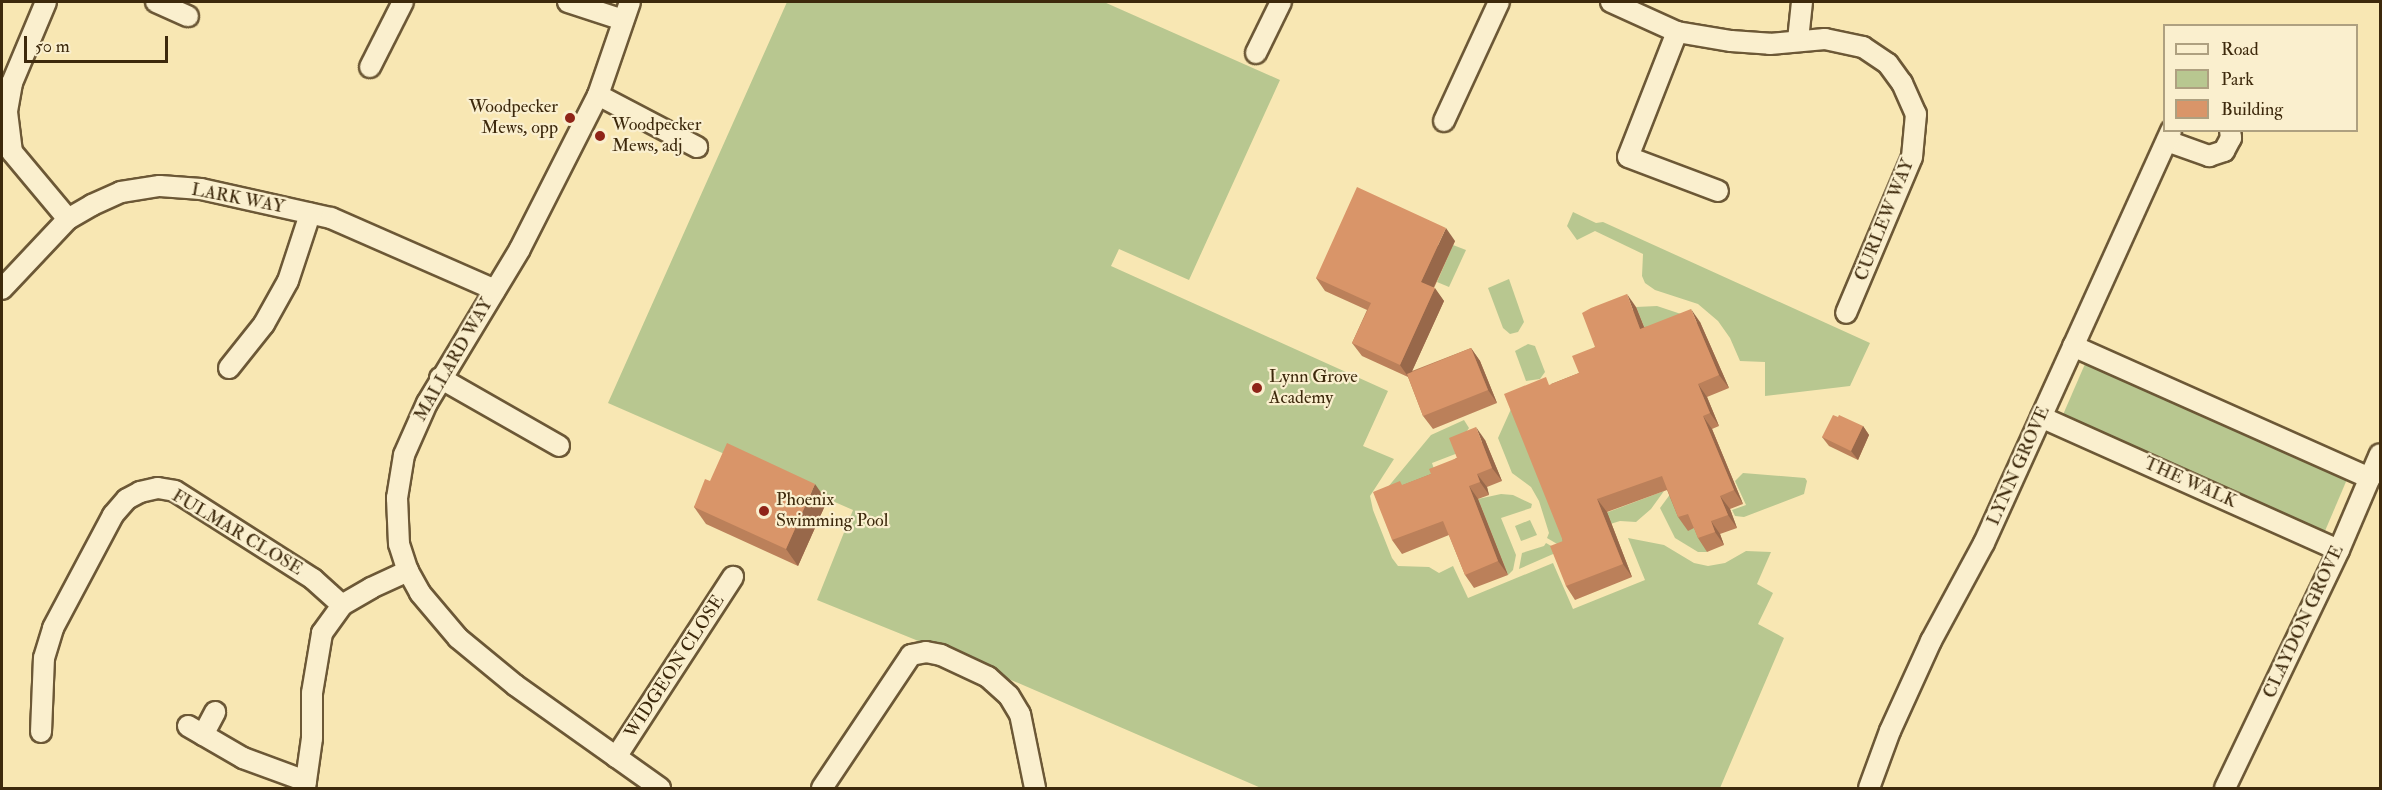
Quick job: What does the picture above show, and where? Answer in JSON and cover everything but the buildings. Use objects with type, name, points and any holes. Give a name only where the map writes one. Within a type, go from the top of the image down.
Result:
[{"type":"street","points":[[46,2],[12,83],[6,112],[7,155],[68,219]]},
{"type":"street","points":[[156,2],[188,16]]},
{"type":"street","points":[[370,67],[403,2]]},
{"type":"street","points":[[568,2],[623,20]]},
{"type":"street","name":"MALLARD WAY","points":[[630,2],[598,94],[520,249],[440,378],[404,455],[397,498],[399,544],[408,572],[420,593],[458,638],[515,685],[660,789]]},
{"type":"street","points":[[1256,53],[1281,2]]},
{"type":"street","points":[[1444,121],[1498,2]]},
{"type":"street","name":"CURLEW WAY","points":[[1611,2],[1677,32],[1731,41],[1770,44],[1825,39],[1863,47],[1888,64],[1902,83],[1917,114],[1912,157],[1846,314]]},
{"type":"street","points":[[1798,40],[1802,2]]},
{"type":"street","points":[[1677,32],[1628,157],[1718,191]]},
{"type":"street","points":[[598,94],[697,147]]},
{"type":"street","name":"LYNN GROVE","points":[[1869,789],[1890,731],[1931,641],[1984,543],[2169,136],[2209,156],[2224,151],[2231,138],[2230,132]]},
{"type":"street","name":"LARK WAY","points":[[2,289],[68,219],[121,192],[160,186],[201,189],[331,218],[372,234],[495,290]]},
{"type":"street","points":[[229,368],[264,324],[288,281],[310,214]]},
{"type":"street","points":[[2073,346],[2370,478]]},
{"type":"street","points":[[440,378],[559,446]]},
{"type":"street","name":"THE WALK","points":[[2041,417],[2339,550]]},
{"type":"street","name":"CLAYDON GROVE","points":[[2225,789],[2339,550],[2380,454]]},
{"type":"street","name":"FULMAR CLOSE","points":[[41,732],[44,658],[52,628],[113,515],[127,499],[140,492],[158,488],[175,491],[313,579],[342,605]]},
{"type":"street","points":[[215,712],[195,731],[243,758],[306,785],[312,738],[312,693],[322,633],[342,605],[371,588],[408,572]]},
{"type":"street","name":"WIDGEON CLOSE","points":[[616,757],[733,576]]},
{"type":"street","points":[[822,789],[911,655],[926,652],[941,655],[988,677],[1009,696],[1020,714],[1035,789]]},
{"type":"green space","name":"Lynn Grove Academy","points":[[787,2],[1104,2],[1280,80],[1189,280],[1119,249],[1111,266],[1388,391],[1363,446],[1394,459],[1370,496],[1373,510],[1392,558],[1398,566],[1429,567],[1439,573],[1453,566],[1468,598],[1553,563],[1573,609],[1645,580],[1628,538],[1664,545],[1694,563],[1708,566],[1725,563],[1746,551],[1771,552],[1757,584],[1773,593],[1758,624],[1784,638],[1720,788],[1261,788],[958,657],[817,600],[853,510],[608,403]]},
{"type":"green space","points":[[1573,212],[1596,223],[1603,222],[1870,343],[1850,386],[1765,396],[1765,362],[1740,361],[1730,338],[1718,321],[1698,304],[1655,290],[1645,283],[1642,276],[1643,254],[1595,231],[1577,240],[1567,226]]},
{"type":"green space","points":[[1453,245],[1466,250],[1449,287],[1437,282]]},
{"type":"green space","points":[[1509,279],[1524,322],[1518,332],[1510,334],[1503,328],[1488,288]]},
{"type":"green space","points":[[1657,306],[1681,314],[1647,334],[1636,307]]},
{"type":"green space","points":[[1528,344],[1535,346],[1545,372],[1540,379],[1526,381],[1515,351]]},
{"type":"green space","points":[[2088,357],[2348,477],[2325,531],[2312,531],[2062,417]]},
{"type":"green space","points":[[1516,398],[1562,529],[1564,548],[1547,538],[1549,533],[1539,501],[1531,487],[1512,473],[1498,438]]},
{"type":"green space","points":[[1464,420],[1469,428],[1456,448],[1458,453],[1432,463],[1440,487],[1383,493],[1431,435]]},
{"type":"green space","points":[[1743,473],[1805,478],[1807,481],[1804,494],[1744,517],[1735,516],[1732,510],[1746,505],[1735,481]]},
{"type":"green space","points":[[1674,489],[1697,527],[1707,552],[1698,552],[1675,538],[1660,508]]},
{"type":"green space","points":[[1664,491],[1651,509],[1636,522],[1620,521],[1607,525],[1603,514]]},
{"type":"green space","points":[[1501,494],[1513,495],[1532,504],[1531,508],[1501,518],[1516,555],[1513,570],[1508,575],[1478,499]]},
{"type":"green space","points":[[1530,520],[1537,535],[1521,541],[1515,526]]},
{"type":"green space","points":[[1546,543],[1560,551],[1519,569],[1522,553],[1544,546]]},
{"type":"place","name":"Woodpecker Mews, opp","points":[[570,118]]},
{"type":"place","name":"Woodpecker Mews, adj","points":[[600,136]]},
{"type":"place","name":"Lynn Grove Academy","points":[[1257,388]]},
{"type":"place","name":"Phoenix Swimming Pool","points":[[764,511]]}]
